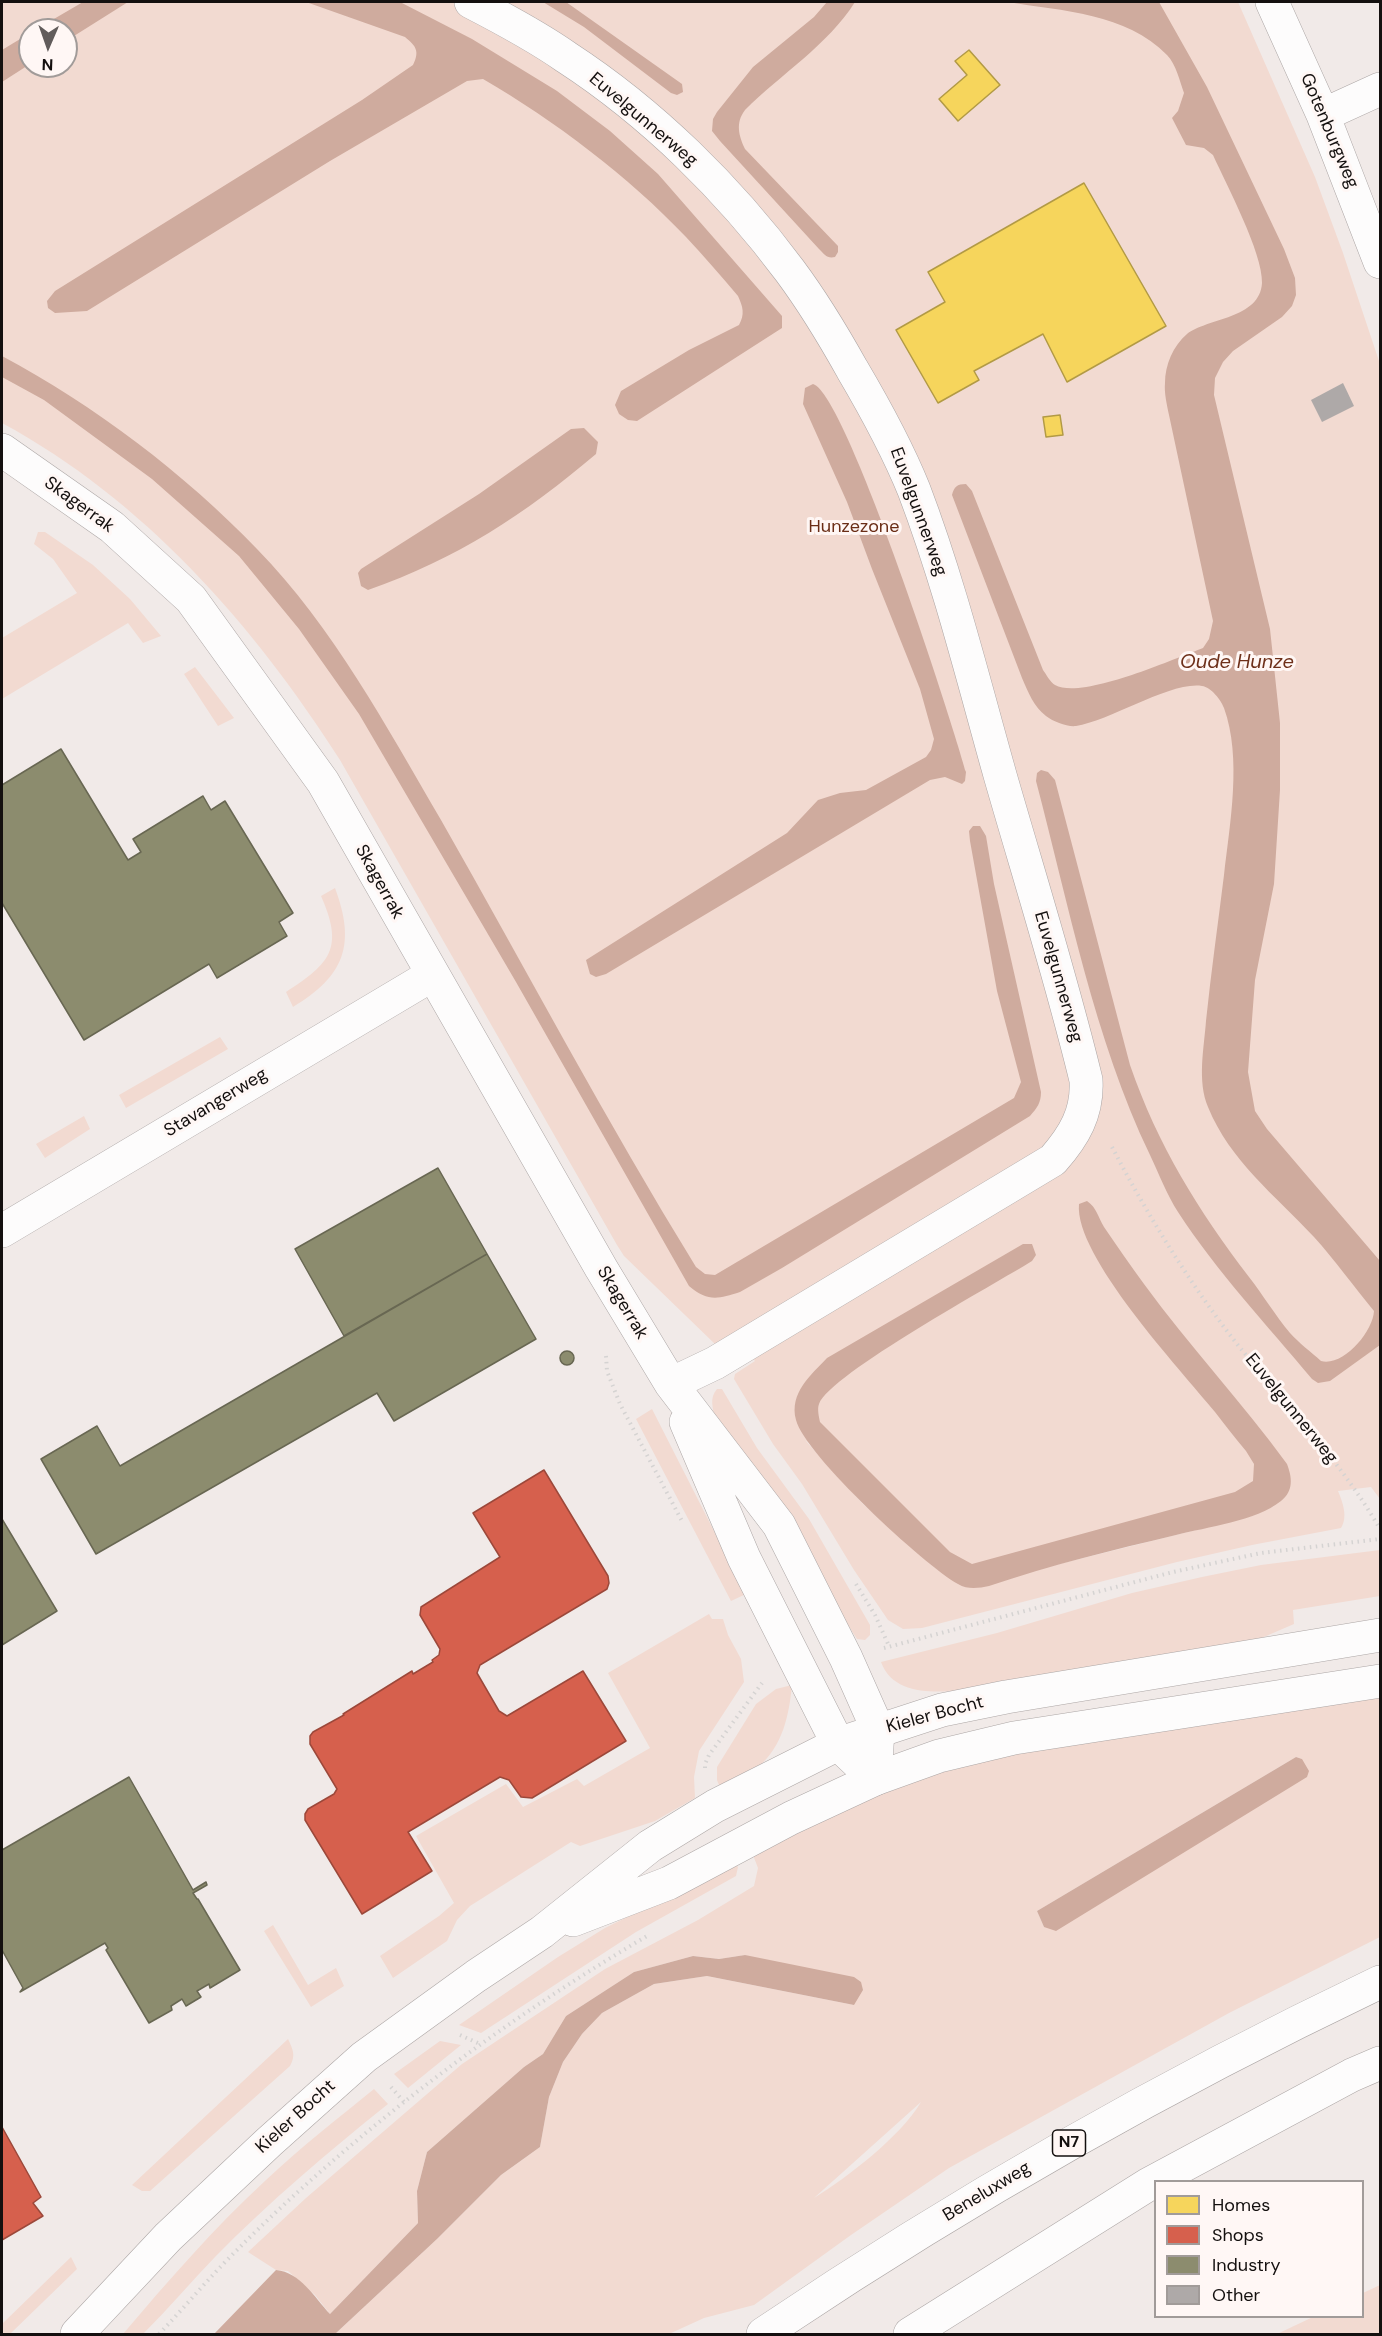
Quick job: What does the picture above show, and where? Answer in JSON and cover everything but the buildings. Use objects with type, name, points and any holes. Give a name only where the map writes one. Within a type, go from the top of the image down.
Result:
[{"type":"main road","name":"Euvelgunnerweg","points":[[471,2],[511,23],[576,63],[657,127],[709,177],[790,271],[826,324],[869,398],[893,443],[913,489],[960,633],[1084,1070],[1087,1090],[1084,1111],[1078,1127],[1069,1142],[1053,1160],[715,1363],[671,1384]]},
{"type":"main road","name":"Gotenburgweg","points":[[1272,2],[1323,115],[1367,185],[1380,262]]},
{"type":"main road","points":[[1323,115],[1380,89]]},
{"type":"main road","name":"Skagerrak","points":[[2,450],[112,527],[191,599],[323,782],[601,1268],[671,1384],[779,1526],[846,1658],[878,1730],[875,1779]]},
{"type":"main road","name":"Stavangerweg","points":[[2,1231],[432,975]]},
{"type":"main road","name":"Skagerrak","points":[[671,1384],[744,1558],[838,1744],[875,1779]]},
{"type":"main road","name":"Kieler Bocht","points":[[77,2334],[168,2237],[357,2063],[476,1976],[542,1932],[650,1846],[715,1806],[838,1744],[942,1710],[1006,1697],[1380,1635]]},
{"type":"main road","name":"Kieler Bocht","points":[[542,1932],[669,1883],[791,1818],[875,1779],[939,1756],[1014,1738],[1380,1681]]},
{"type":"main road","name":"Beneluxweg","points":[[763,2332],[924,2229],[1081,2137],[1197,2072],[1380,1982]]},
{"type":"main road","points":[[1156,2180],[1352,2075],[1380,2063]]},
{"type":"main road","points":[[910,2334],[1154,2181]]},
{"type":"main road","points":[[931,2334],[966,2299]]},
{"type":"path","name":"Euvelgunnerweg","points":[[1084,1111],[1107,1137],[1142,1204],[1229,1334],[1348,1478],[1380,1528]]},
{"type":"path","points":[[890,1646],[1173,1572],[1261,1553],[1380,1539]]},
{"type":"path","points":[[159,2334],[233,2254],[295,2196],[404,2102],[481,2044]]},
{"type":"green space","name":"Hunzezone","points":[[2,2],[1238,2],[1315,177],[1380,364],[1380,1499],[1371,1487],[1338,1491],[1344,1515],[1341,1528],[1177,1562],[922,1628],[903,1629],[888,1620],[854,1570],[802,1484],[773,1444],[734,1379],[735,1374],[755,1361],[733,1338],[716,1345],[624,1256],[340,760],[307,710],[233,614],[192,570],[149,528],[103,489],[54,454],[2,423]],"holes":[[[805,1440],[935,1546],[969,1569],[1274,1506],[1252,1516],[1035,1570],[938,1570],[863,1504]]]},
{"type":"green space","points":[[38,532],[45,532],[93,565],[130,599],[161,636],[143,643],[128,623],[2,699],[2,638],[77,593],[53,559],[34,544]]},
{"type":"green space","points":[[195,667],[234,718],[218,726],[184,674]]},
{"type":"green space","points":[[335,888],[345,926],[345,942],[341,957],[335,970],[324,983],[293,1007],[286,992],[314,972],[329,953],[332,929],[321,896]]},
{"type":"green space","points":[[220,1037],[228,1049],[126,1108],[119,1095]]},
{"type":"green space","points":[[84,1116],[90,1129],[45,1158],[36,1144]]},
{"type":"green space","points":[[717,1389],[722,1389],[757,1448],[809,1519],[870,1625],[870,1635],[865,1640],[857,1639],[715,1419],[712,1400]]},
{"type":"green space","points":[[652,1409],[746,1594],[731,1601],[636,1419]]},
{"type":"green space","points":[[1380,1550],[1380,1596],[1293,1610],[1294,1624],[1229,1652],[982,1689],[939,1692],[910,1688],[898,1683],[888,1674],[881,1662],[997,1633],[1132,1593],[1202,1577],[1261,1565]]},
{"type":"green space","points":[[709,1614],[712,1619],[723,1619],[728,1635],[741,1659],[744,1682],[699,1751],[694,1777],[695,1798],[655,1821],[580,1846],[571,1842],[470,1906],[457,1920],[447,1941],[393,1978],[380,1956],[439,1916],[454,1903],[416,1836],[506,1784],[523,1807],[577,1779],[584,1786],[650,1748],[608,1673]]},
{"type":"green space","points":[[792,1685],[787,1719],[779,1740],[767,1759],[754,1770],[724,1786],[719,1785],[717,1767],[756,1704],[776,1689]]},
{"type":"green space","points":[[1380,1691],[1380,1937],[1229,2013],[949,2168],[754,2305],[704,2318],[669,2334],[335,2334],[437,2239],[501,2175],[540,2147],[549,2097],[563,2062],[582,2034],[602,2013],[654,1984],[707,1976],[854,2005],[745,1955],[719,1959],[693,1956],[634,1972],[566,2016],[543,2054],[524,2067],[427,2152],[417,2191],[418,2223],[330,2314],[315,2295],[288,2271],[276,2270],[248,2252],[306,2198],[462,2064],[605,1969],[698,1920],[754,1886],[758,1868],[753,1855],[879,1787],[1022,1748]],"holes":[[[1296,1757],[1302,1759],[1044,1927],[1037,1911]],[[921,2102],[901,2128],[873,2155],[814,2198]]]},
{"type":"green space","points":[[734,1862],[738,1867],[736,1876],[636,1932],[481,2033],[459,2025],[558,1957],[605,1928]]},
{"type":"green space","points":[[273,1925],[308,1985],[336,1968],[344,1986],[311,2007],[264,1931]]},
{"type":"green space","points":[[288,2039],[293,2052],[290,2066],[150,2191],[142,2191],[132,2185]]},
{"type":"green space","points":[[440,2041],[461,2045],[408,2088],[394,2074]]},
{"type":"green space","points":[[374,2089],[388,2104],[256,2217],[143,2334],[123,2334],[192,2255],[247,2198],[292,2156]]},
{"type":"green space","points":[[71,2257],[77,2269],[10,2334],[2,2334],[2,2324]]},
{"type":"green space","points":[[1380,2285],[1380,2334],[1277,2334],[1311,2318],[1364,2318],[1364,2293]]},
{"type":"water","points":[[83,2],[128,2],[78,33],[78,18],[56,18]]},
{"type":"water","points":[[306,2],[400,2],[472,39],[557,91],[610,131],[658,174],[782,316],[782,328],[637,421],[628,420],[619,414],[615,405],[621,391],[689,350],[739,325],[743,314],[740,300],[693,244],[640,192],[564,131],[483,79],[467,81],[330,161],[87,311],[55,313],[48,308],[47,301],[55,291],[362,100],[413,65],[416,49],[405,37]]},
{"type":"water","points":[[543,2],[566,2],[682,84],[683,92],[677,95],[671,93],[584,27]]},
{"type":"water","points":[[827,2],[855,2],[844,18],[818,46],[745,110],[740,120],[739,130],[745,149],[838,246],[835,257],[826,256],[819,249],[712,131],[713,119],[717,112],[753,67],[814,17]]},
{"type":"water","name":"Oude Hunze","points":[[1007,2],[1159,2],[1207,87],[1284,249],[1295,278],[1296,295],[1292,306],[1282,317],[1233,351],[1223,362],[1215,378],[1214,395],[1270,629],[1280,723],[1280,790],[1274,884],[1255,980],[1248,1072],[1255,1111],[1267,1129],[1380,1261],[1380,1345],[1330,1381],[1318,1383],[1312,1379],[1209,1256],[1167,1192],[1130,1110],[1098,1018],[1036,781],[1037,773],[1041,770],[1048,772],[1055,780],[1130,1065],[1153,1123],[1167,1150],[1196,1202],[1290,1333],[1321,1361],[1338,1359],[1363,1338],[1374,1311],[1314,1237],[1269,1192],[1228,1144],[1208,1107],[1203,1086],[1202,1064],[1206,1021],[1233,791],[1232,748],[1224,708],[1209,689],[1202,686],[1189,686],[1157,695],[1106,717],[1076,726],[1061,724],[1046,716],[1035,704],[1022,678],[952,495],[958,485],[966,484],[972,491],[1043,670],[1055,685],[1068,688],[1106,683],[1203,648],[1209,639],[1213,621],[1167,403],[1165,376],[1174,350],[1187,334],[1243,311],[1252,304],[1259,295],[1262,283],[1261,270],[1250,237],[1213,155],[1204,148],[1186,145],[1172,118],[1178,111],[1184,93],[1175,68],[1167,55],[1151,41],[1133,30],[1113,22],[1093,16]]},
{"type":"water","points":[[18,40],[18,72],[2,82],[2,50]]},
{"type":"water","points":[[2,356],[104,419],[169,468],[257,549],[310,611],[335,645],[379,714],[630,1157],[696,1267],[705,1274],[715,1275],[1014,1098],[1021,1082],[997,991],[970,841],[969,831],[973,826],[980,826],[986,836],[994,884],[1041,1092],[1035,1110],[1030,1116],[740,1292],[713,1298],[702,1295],[689,1286],[516,982],[359,714],[299,629],[239,556],[152,479],[44,400],[2,377]]},
{"type":"water","points":[[813,384],[829,401],[849,442],[897,563],[966,772],[965,781],[962,784],[945,777],[930,780],[606,974],[596,977],[590,974],[586,960],[787,833],[818,800],[840,793],[866,790],[926,757],[931,750],[934,739],[920,689],[847,502],[803,404],[805,388]]},
{"type":"water","points":[[584,428],[598,442],[596,454],[543,496],[489,533],[431,564],[368,590],[361,586],[358,573],[361,569],[479,494],[571,429]]},
{"type":"water","points":[[1087,1201],[1161,1307],[1287,1464],[1291,1479],[1290,1488],[1285,1497],[1271,1508],[1245,1518],[1082,1558],[989,1586],[974,1588],[962,1586],[942,1573],[894,1533],[820,1458],[796,1420],[796,1401],[803,1385],[827,1358],[1023,1244],[1032,1244],[1036,1255],[1032,1261],[916,1330],[852,1372],[830,1390],[819,1404],[820,1422],[950,1552],[972,1564],[1235,1492],[1253,1481],[1254,1464],[1246,1451],[1132,1312],[1093,1253],[1082,1226],[1079,1204]]},
{"type":"water","points":[[1296,1757],[1302,1759],[1309,1771],[1307,1777],[1056,1931],[1044,1927],[1037,1911]]},
{"type":"water","points":[[745,1955],[854,1977],[861,1982],[863,1990],[854,2005],[707,1976],[654,1984],[602,2013],[582,2034],[563,2062],[549,2097],[540,2147],[501,2175],[437,2239],[335,2334],[214,2334],[276,2270],[292,2275],[300,2281],[330,2314],[418,2223],[417,2191],[427,2152],[524,2067],[543,2054],[566,2016],[634,1972],[693,1956],[719,1959]]}]
